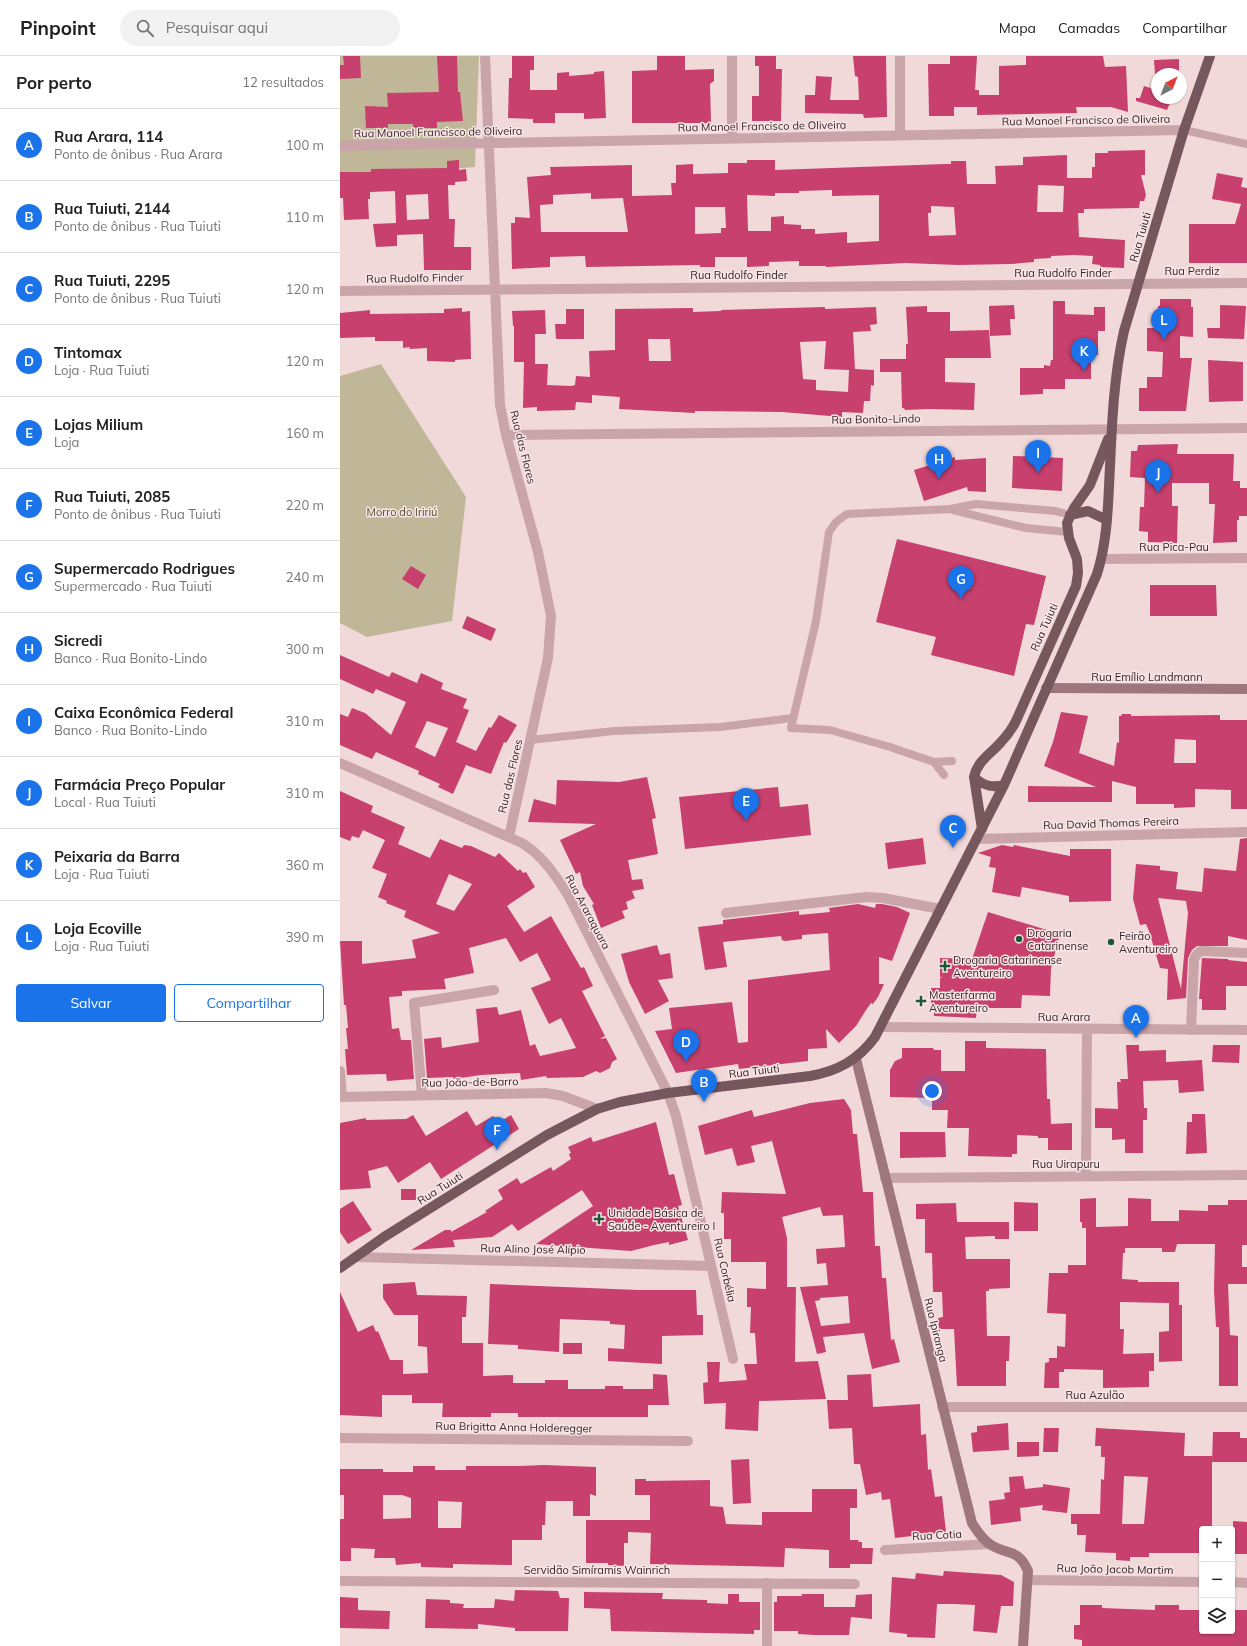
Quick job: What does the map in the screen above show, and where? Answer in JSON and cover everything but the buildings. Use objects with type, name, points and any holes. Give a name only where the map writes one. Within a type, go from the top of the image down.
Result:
[{"type":"main road","name":"Rua Tuiuti","points":[[340,1268],[547,1135],[597,1109],[620,1102],[668,1093],[828,1073],[856,1059],[865,1050],[881,1027],[1004,785],[1088,595],[1102,559],[1107,520],[1111,429],[1118,357],[1184,130],[1210,56]]},
{"type":"main road","name":"Rua Tuiuti","points":[[974,777],[980,762],[1003,741],[1016,721],[1076,586],[1078,573],[1077,559],[1067,532],[1070,515],[1090,485],[1111,429]]},
{"type":"main road","points":[[1070,515],[1088,511],[1107,520]]},
{"type":"main road","points":[[974,777],[987,786],[996,787],[1004,785]]},
{"type":"main road","points":[[974,777],[982,829]]},
{"type":"street","name":"Rua das Flores","points":[[485,56],[500,405],[506,435],[538,552],[551,616],[548,658],[509,837]]},
{"type":"street","points":[[732,56],[732,139]]},
{"type":"street","points":[[900,56],[900,135]]},
{"type":"street","name":"Rua Manoel Francisco de Oliveira","points":[[340,146],[1184,130]]},
{"type":"street","name":"Rua Perdiz","points":[[1138,284],[1247,283]]},
{"type":"street","name":"Rua Rudolfo Finder","points":[[340,291],[1138,284]]},
{"type":"street","name":"Rua Bonito-Lindo","points":[[506,435],[1247,428]]},
{"type":"street","name":"Rua Pica-Pau","points":[[1102,559],[1247,558]]},
{"type":"street","name":"Rua Emílio Landmann","points":[[1046,688],[1247,689]]},
{"type":"street","name":"Rua Araraquara","points":[[340,763],[509,837],[534,850],[542,858],[568,895],[668,1093]]},
{"type":"street","name":"Rua David Thomas Pereira","points":[[976,839],[1247,832]]},
{"type":"street","points":[[726,913],[866,897],[883,898],[940,909]]},
{"type":"street","points":[[1191,1030],[1194,959],[1197,954],[1201,951],[1247,953]]},
{"type":"street","points":[[422,1095],[414,1003],[494,990]]},
{"type":"street","name":"Rua Arara","points":[[881,1027],[1247,1030]]},
{"type":"street","points":[[1086,1176],[1087,1029]]},
{"type":"street","name":"Rua Ipiranga","points":[[856,1059],[972,1524],[976,1531],[990,1544],[1019,1556],[1025,1563],[1028,1580],[1023,1646]]},
{"type":"street","points":[[340,1071],[341,1097]]},
{"type":"street","name":"Rua João-de-Barro","points":[[341,1097],[546,1093],[563,1096],[597,1109]]},
{"type":"street","name":"Rua Corbélia","points":[[668,1093],[676,1116],[733,1359]]},
{"type":"street","name":"Rua Uirapuru","points":[[885,1178],[1247,1176]]},
{"type":"street","name":"Rua Alino José Alípio","points":[[355,1257],[711,1266]]},
{"type":"street","name":"Rua Azulão","points":[[942,1407],[1247,1407]]},
{"type":"street","name":"Rua Brigitta Anna Holderegger","points":[[340,1438],[688,1441]]},
{"type":"street","name":"Rua Cotia","points":[[885,1550],[990,1544]]},
{"type":"street","name":"Rua João Jacob Martim","points":[[1028,1580],[1199,1582]]},
{"type":"street","name":"Servidão Simíramis Wainrich","points":[[340,1581],[855,1584]]},
{"type":"street","points":[[1235,1582],[1247,1582]]},
{"type":"street","points":[[766,1646],[767,1583]]},
{"type":"lane","points":[[1184,130],[1247,144]]},
{"type":"lane","points":[[952,761],[934,762],[890,747],[830,730],[791,728],[816,621],[829,532],[836,522],[846,514],[950,509],[976,504],[1055,511],[1070,515]]},
{"type":"lane","points":[[950,509],[1026,528],[1067,532]]},
{"type":"lane","points":[[530,740],[614,731],[720,727],[793,718]]},
{"type":"lane","points":[[934,762],[944,775]]},
{"type":"green space","points":[[340,56],[479,56],[475,167],[340,178]]},
{"type":"green space","name":"Morro do Iririú","points":[[381,364],[466,497],[452,621],[367,637],[340,623],[340,376]]},
{"type":"place","name":"Loja Ecoville","points":[[1164,340]]},
{"type":"place","name":"Peixaria da Barra","points":[[1084,371]]},
{"type":"place","name":"Caixa Econômica Federal","points":[[1038,473]]},
{"type":"place","name":"Sicredi","points":[[939,479]]},
{"type":"place","name":"Farmácia Preço Popular","points":[[1158,493]]},
{"type":"place","name":"Supermercado Rodrigues","points":[[961,599]]},
{"type":"place","name":"Lojas Milium","points":[[746,821]]},
{"type":"place","name":"Rua Tuiuti, 2295","points":[[953,848]]},
{"type":"place","name":"Drogaria Catarinense","points":[[1019,939]]},
{"type":"place","name":"Feirão Aventureiro","points":[[1111,942]]},
{"type":"place","name":"Drogaria Catarinense Aventureiro","points":[[945,966]]},
{"type":"place","name":"Masterfarma Aventureiro","points":[[921,1001]]},
{"type":"place","name":"Rua Arara, 114","points":[[1136,1038]]},
{"type":"place","name":"Tintomax","points":[[686,1062]]},
{"type":"place","name":"Rua Tuiuti, 2144","points":[[704,1102]]},
{"type":"place","name":"Rua Tuiuti, 2085","points":[[497,1150]]},
{"type":"place","name":"Unidade Básica de Saúde - Aventureiro I","points":[[599,1219]]}]
